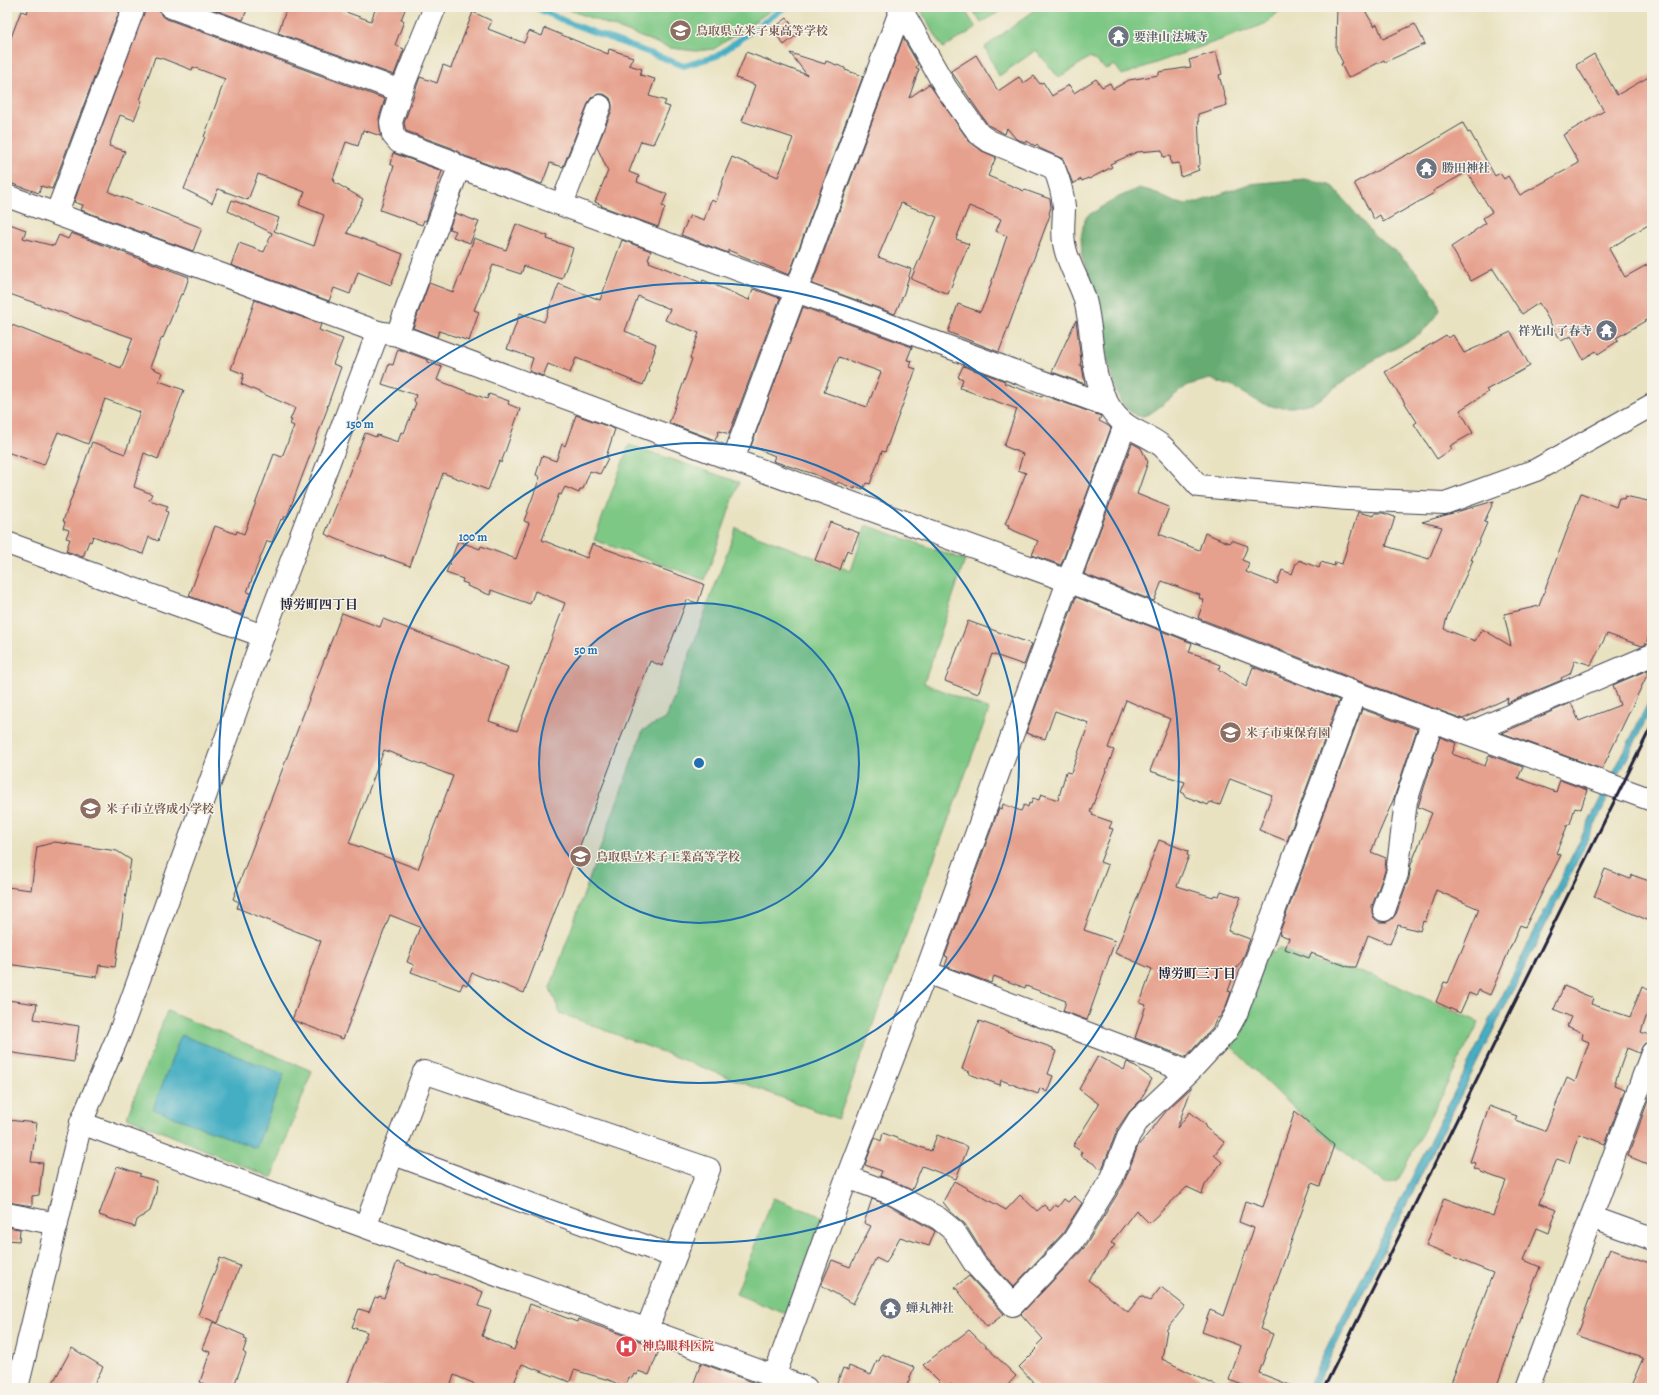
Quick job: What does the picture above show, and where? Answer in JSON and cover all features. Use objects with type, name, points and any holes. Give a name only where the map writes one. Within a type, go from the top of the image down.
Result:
[{"type":"street","points":[[59,214],[60,204],[134,7]]},
{"type":"street","points":[[171,7],[401,91]]},
{"type":"street","points":[[435,7],[401,91],[391,122],[395,139],[448,160],[459,167],[1109,406]]},
{"type":"street","points":[[733,460],[901,9],[946,88],[979,134],[990,141],[1054,168],[1060,185],[1064,206],[1064,242],[1066,251],[1085,300],[1092,358],[1096,376],[1109,406],[1120,421],[1125,425],[1161,446],[1199,486],[1347,499],[1446,503],[1536,470],[1652,405]]},
{"type":"street","points":[[562,204],[600,106]]},
{"type":"street","points":[[17,1388],[81,1123],[121,1029],[263,636],[388,333],[459,167]]},
{"type":"street","points":[[7,196],[1068,581],[1356,693],[1652,800]]},
{"type":"street","points":[[772,1382],[847,1177],[926,972],[1125,425]]},
{"type":"street","points":[[7,543],[263,636]]},
{"type":"street","points":[[1469,733],[1652,655]]},
{"type":"street","points":[[847,1177],[893,1194],[938,1218],[954,1232],[975,1264],[1013,1305],[1073,1241],[1112,1178],[1129,1135],[1140,1119],[1189,1072],[1226,1032],[1236,1014],[1356,693]]},
{"type":"street","points":[[1384,910],[1397,874],[1406,800],[1433,720]]},
{"type":"street","points":[[926,972],[1189,1072]]},
{"type":"street","points":[[1528,1388],[1652,1053]]},
{"type":"street","points":[[365,1227],[424,1072],[709,1170],[647,1329]]},
{"type":"street","points":[[81,1123],[647,1329],[772,1382],[806,1388]]},
{"type":"street","points":[[394,1154],[675,1258]]},
{"type":"street","points":[[7,1214],[57,1224]]},
{"type":"street","points":[[1591,1217],[1652,1239]]},
{"type":"green space","name":"鳥取県立米子東高等学校","points":[[562,7],[776,7],[714,49],[696,51],[670,48]]},
{"type":"green space","points":[[919,7],[963,7],[976,28],[943,48]]},
{"type":"green space","points":[[971,7],[1007,7],[981,23]]},
{"type":"green space","name":"要津山 法城寺","points":[[1039,7],[1284,7],[1265,24],[1122,75],[1115,65],[1106,69],[1090,57],[1059,78],[1036,50],[999,76],[985,47]]},
{"type":"green space","points":[[1305,179],[1333,187],[1374,235],[1400,255],[1420,276],[1436,297],[1440,310],[1433,321],[1412,339],[1369,363],[1322,398],[1312,403],[1293,407],[1275,407],[1261,403],[1233,387],[1210,379],[1188,385],[1154,411],[1144,416],[1137,416],[1130,412],[1120,401],[1107,360],[1100,307],[1082,258],[1081,238],[1084,222],[1087,216],[1119,197],[1139,188],[1151,191],[1174,202],[1183,204],[1198,202],[1249,184]]},
{"type":"green space","points":[[629,445],[739,482],[705,580],[594,540]]},
{"type":"green space","points":[[866,525],[965,560],[924,683],[989,710],[838,1119],[560,1013],[550,988],[643,730],[666,719],[736,528],[851,571]]},
{"type":"green space","points":[[1278,948],[1316,963],[1372,975],[1479,1022],[1398,1180],[1385,1183],[1343,1151],[1284,1098],[1228,1043],[1268,952],[1273,953]]},
{"type":"green space","points":[[167,1011],[312,1071],[272,1178],[127,1117]]},
{"type":"green space","points":[[773,1198],[823,1217],[786,1314],[736,1294]]},
{"type":"water","points":[[1652,695],[1652,707],[1570,876],[1315,1388],[1307,1388]]},
{"type":"water","points":[[181,1035],[284,1074],[256,1148],[153,1109]]},
{"type":"building","points":[[29,7],[121,7],[52,189],[41,186],[39,193],[7,182],[7,48],[21,11],[27,13]]},
{"type":"building","points":[[146,7],[159,7],[161,15],[167,19],[385,99],[379,118],[381,136],[363,130],[358,146],[346,142],[333,179],[335,180],[334,182],[363,199],[347,233],[403,254],[391,285],[358,272],[350,294],[334,288],[329,301],[231,265],[239,243],[264,252],[272,233],[228,211],[232,200],[279,218],[274,231],[314,246],[324,215],[299,205],[305,192],[258,174],[248,200],[218,189],[212,203],[184,189],[205,137],[225,79],[193,67],[192,70],[161,58],[155,57],[140,100],[142,101],[134,120],[120,115],[109,146],[125,151],[109,192],[202,228],[193,251],[81,210],[83,205],[74,202]]},
{"type":"building","points":[[207,7],[248,7],[243,20]]},
{"type":"building","points":[[287,7],[332,7],[371,21],[376,7],[406,7],[401,20],[404,21],[395,45],[404,49],[394,75],[278,33]]},
{"type":"building","points":[[1337,7],[1363,7],[1374,26],[1377,24],[1383,39],[1415,24],[1425,44],[1385,62],[1384,60],[1348,78],[1336,49]]},
{"type":"building","points":[[473,12],[492,21],[488,29],[524,43],[529,31],[542,36],[545,28],[608,54],[609,49],[633,57],[629,65],[642,69],[640,75],[655,79],[649,96],[666,101],[664,105],[670,107],[653,144],[641,141],[629,172],[639,176],[637,182],[667,194],[662,206],[665,207],[658,227],[601,206],[602,205],[595,202],[608,171],[597,147],[612,110],[610,98],[604,94],[598,94],[592,97],[589,101],[563,167],[550,163],[542,184],[465,156],[452,148],[406,131],[404,123],[420,77],[437,83],[443,65],[451,68]]},
{"type":"building","points":[[787,18],[798,34],[784,45],[772,29]]},
{"type":"building","points":[[903,38],[918,64],[916,68],[919,69],[909,98],[929,84],[969,141],[982,151],[996,157],[988,176],[1024,191],[1025,190],[1050,199],[1050,215],[999,352],[948,332],[958,304],[980,312],[985,302],[1007,236],[996,231],[1001,219],[969,206],[956,239],[969,244],[948,294],[911,279],[937,217],[901,203],[878,257],[911,269],[904,293],[895,314],[812,284]]},
{"type":"building","points":[[746,52],[807,75],[790,53],[825,64],[826,61],[845,68],[845,70],[863,76],[789,275],[728,250],[728,253],[681,235],[690,215],[704,220],[711,200],[716,202],[732,157],[778,177],[793,138],[742,121],[755,85],[736,78]]},
{"type":"building","points":[[1216,52],[1222,74],[1219,75],[1227,105],[1198,114],[1200,165],[1197,166],[1199,170],[1181,177],[1179,163],[1171,164],[1170,156],[1163,157],[1162,150],[1137,152],[1110,164],[1112,167],[1089,179],[1088,178],[1082,181],[1081,179],[1073,184],[1063,159],[1039,148],[1037,144],[1035,146],[1027,141],[1025,142],[1016,139],[1007,128],[1005,134],[988,125],[951,71],[976,55],[998,91],[1019,77],[1024,83],[1034,76],[1040,84],[1043,82],[1052,96],[1069,85],[1074,93],[1096,79],[1102,87],[1110,83],[1113,89],[1129,80],[1159,75],[1159,72],[1191,67],[1189,60]]},
{"type":"building","points":[[1594,54],[1617,95],[1652,75],[1652,223],[1609,249],[1625,277],[1652,262],[1652,317],[1616,338],[1618,341],[1598,354],[1596,351],[1583,359],[1571,336],[1561,341],[1539,303],[1522,314],[1493,269],[1471,281],[1451,247],[1486,223],[1483,218],[1492,212],[1467,172],[1383,222],[1380,215],[1374,219],[1354,183],[1410,153],[1411,154],[1463,123],[1468,133],[1470,132],[1495,176],[1500,173],[1504,179],[1508,176],[1520,195],[1579,163],[1563,135],[1604,111],[1576,65]]},
{"type":"building","points":[[393,153],[442,171],[426,221],[424,220],[422,225],[380,210],[394,166],[390,164]]},
{"type":"building","points":[[455,213],[479,222],[470,243],[453,237],[456,231],[449,229]]},
{"type":"building","points":[[7,223],[26,230],[23,238],[54,246],[59,235],[68,239],[71,233],[189,277],[183,295],[181,294],[150,367],[163,373],[159,381],[184,390],[158,459],[144,453],[134,487],[152,494],[149,500],[168,506],[166,511],[168,512],[158,541],[149,537],[143,554],[93,536],[91,542],[89,541],[83,557],[66,551],[70,539],[66,538],[69,530],[63,528],[65,522],[63,521],[92,442],[125,454],[140,412],[105,399],[88,444],[58,432],[44,465],[7,452],[7,323],[121,368],[133,338],[7,293]]},
{"type":"building","points":[[516,224],[548,236],[547,239],[573,248],[562,279],[524,266],[521,274],[493,265],[474,310],[479,312],[469,341],[439,331],[437,337],[413,328],[429,283],[453,292],[474,238],[506,250]]},
{"type":"building","points":[[622,240],[651,251],[648,259],[650,260],[649,262],[702,283],[703,280],[749,300],[753,289],[780,298],[729,434],[719,431],[715,440],[669,423],[692,359],[690,358],[699,333],[665,320],[670,309],[638,296],[625,331],[656,344],[643,385],[576,358],[570,373],[548,364],[543,376],[529,371],[533,358],[507,349],[520,313],[544,322],[559,284],[600,300]]},
{"type":"building","points":[[255,300],[321,324],[319,330],[343,339],[333,364],[341,367],[328,407],[287,517],[284,517],[283,520],[281,519],[272,542],[267,541],[247,592],[251,593],[241,615],[189,596],[215,526],[236,534],[237,531],[244,534],[274,454],[282,457],[294,426],[290,424],[292,420],[290,420],[295,408],[241,384],[244,374],[231,369]]},
{"type":"building","points":[[803,307],[912,347],[907,360],[912,361],[910,367],[916,369],[885,452],[882,451],[870,484],[866,483],[863,489],[855,486],[855,489],[838,482],[837,484],[814,474],[773,461],[775,456],[751,446]],"holes":[[[839,357],[881,372],[867,407],[824,392]]]},
{"type":"building","points":[[1076,320],[1081,361],[1080,365],[1082,366],[1085,384],[1052,372]]},
{"type":"building","points":[[1511,332],[1530,366],[1486,390],[1488,392],[1460,410],[1473,433],[1450,446],[1452,449],[1437,459],[1414,424],[1417,422],[1385,372],[1446,335],[1448,338],[1453,335],[1464,353]]},
{"type":"building","points":[[398,349],[442,367],[437,380],[487,399],[489,394],[509,401],[508,404],[520,409],[501,463],[499,461],[488,490],[443,473],[410,566],[353,546],[325,534],[365,433],[376,437],[377,435],[398,442],[401,432],[404,433],[416,403],[414,401],[416,395],[382,384],[389,364],[393,365]]},
{"type":"building","points":[[963,366],[1005,381],[1004,383],[1042,397],[1043,395],[1101,416],[1099,421],[1111,428],[1061,565],[1032,555],[1038,541],[1008,528],[1009,525],[1005,524],[1026,473],[1018,470],[1023,454],[1004,446],[1017,409],[960,388],[963,379],[958,377]]},
{"type":"building","points":[[576,415],[615,429],[606,457],[608,458],[600,474],[590,471],[583,489],[580,489],[579,493],[565,487],[561,495],[559,494],[542,540],[587,558],[592,544],[704,584],[698,603],[687,600],[662,666],[650,661],[524,993],[472,973],[467,985],[463,983],[460,990],[411,972],[414,965],[407,962],[420,927],[390,915],[343,1039],[292,1020],[321,941],[237,908],[239,902],[233,899],[342,613],[380,627],[383,619],[508,667],[489,721],[517,731],[565,603],[535,591],[530,604],[491,590],[490,595],[467,586],[468,584],[462,582],[463,579],[446,573],[458,541],[480,549],[481,546],[516,559],[529,523],[524,521],[540,477],[536,475],[542,456],[556,461],[562,444],[565,446]],"holes":[[[384,750],[453,776],[418,869],[349,843]]]},
{"type":"building","points":[[1132,443],[1141,448],[1148,462],[1137,494],[1169,507],[1159,534],[1199,550],[1205,533],[1229,543],[1231,540],[1248,546],[1242,560],[1249,563],[1246,572],[1277,584],[1282,570],[1292,574],[1296,563],[1298,563],[1299,560],[1319,568],[1321,562],[1334,566],[1335,562],[1342,564],[1358,512],[1374,516],[1375,513],[1383,513],[1395,517],[1386,546],[1429,559],[1442,527],[1422,522],[1494,501],[1484,522],[1487,523],[1471,560],[1473,560],[1447,617],[1444,629],[1475,641],[1482,629],[1511,646],[1504,614],[1539,606],[1581,493],[1616,507],[1619,498],[1624,499],[1625,496],[1652,502],[1652,626],[1646,644],[1642,646],[1607,634],[1591,665],[1575,660],[1570,674],[1561,678],[1562,680],[1507,703],[1508,698],[1463,719],[1359,681],[1198,618],[1204,600],[1199,598],[1200,595],[1162,581],[1154,601],[1084,574]]},
{"type":"building","points":[[830,522],[859,533],[851,552],[847,550],[840,570],[815,560]]},
{"type":"building","points":[[1076,597],[1192,643],[1189,652],[1210,659],[1210,661],[1220,665],[1219,669],[1246,687],[1253,667],[1339,700],[1287,841],[1259,830],[1272,795],[1230,779],[1220,805],[1210,802],[1208,805],[1184,796],[1185,794],[1181,792],[1185,782],[1150,771],[1170,719],[1126,700],[1108,748],[1114,750],[1090,812],[1093,813],[1092,815],[1112,822],[1109,828],[1113,829],[1100,862],[1108,865],[1084,930],[1115,941],[1087,1020],[1063,1011],[1066,1001],[994,976],[991,983],[945,966],[948,957],[945,956],[999,808],[1002,809],[1003,804],[1021,811],[1024,805],[1028,807],[1029,803],[1031,804],[1033,798],[1039,800],[1041,794],[1058,800],[1066,772],[1071,773],[1089,723],[1055,711],[1045,739],[1026,733]]},
{"type":"building","points":[[968,621],[1032,644],[1024,665],[992,654],[978,694],[945,681]]},
{"type":"building","points":[[1650,669],[1602,769],[1502,733],[1571,703],[1579,721],[1620,705],[1613,685]]},
{"type":"building","points":[[1362,709],[1417,729],[1394,798],[1371,852],[1386,858],[1385,871],[1372,906],[1374,918],[1379,922],[1387,922],[1396,914],[1409,878],[1411,864],[1432,813],[1418,807],[1440,737],[1456,743],[1452,754],[1485,766],[1489,755],[1523,767],[1518,778],[1556,792],[1560,780],[1587,790],[1581,809],[1575,807],[1570,824],[1568,824],[1556,853],[1561,855],[1525,927],[1520,925],[1490,995],[1479,990],[1476,996],[1469,993],[1460,1013],[1436,1002],[1444,982],[1448,983],[1479,909],[1436,890],[1425,922],[1423,921],[1420,931],[1398,925],[1390,944],[1368,935],[1356,967],[1349,967],[1311,953],[1309,958],[1285,949],[1289,938],[1279,934]]},
{"type":"building","points":[[1159,840],[1188,851],[1187,855],[1189,856],[1177,886],[1213,897],[1214,895],[1219,896],[1221,891],[1241,897],[1228,931],[1250,939],[1243,959],[1236,969],[1228,991],[1231,992],[1225,1009],[1219,1018],[1217,1018],[1213,1027],[1186,1057],[1135,1038],[1146,1005],[1140,1003],[1152,969],[1115,953]]},
{"type":"building","points":[[55,842],[117,851],[131,860],[115,967],[99,965],[97,977],[7,964],[7,887],[31,890],[37,847]]},
{"type":"building","points":[[1605,869],[1630,879],[1632,875],[1652,882],[1652,922],[1594,897]]},
{"type":"building","points":[[1564,986],[1593,998],[1591,1004],[1630,1017],[1642,987],[1652,991],[1652,1000],[1641,1032],[1652,1036],[1652,1041],[1644,1044],[1639,1053],[1627,1048],[1614,1085],[1625,1089],[1605,1144],[1579,1134],[1569,1163],[1557,1159],[1539,1203],[1556,1210],[1555,1215],[1549,1233],[1537,1228],[1524,1260],[1540,1267],[1521,1315],[1522,1316],[1496,1388],[1449,1388],[1493,1273],[1426,1246],[1444,1198],[1493,1216],[1506,1181],[1481,1172],[1474,1168],[1476,1163],[1470,1162],[1489,1106],[1517,1116],[1515,1120],[1545,1131],[1567,1078],[1575,1082],[1589,1042],[1582,1039],[1583,1033],[1567,1026],[1571,1017],[1554,1009]]},
{"type":"building","points":[[7,1000],[37,1004],[34,1019],[79,1026],[74,1062],[7,1052]]},
{"type":"building","points":[[979,1021],[1053,1048],[1053,1050],[1056,1051],[1048,1074],[1053,1076],[1047,1092],[1040,1088],[1038,1094],[1001,1080],[1000,1085],[969,1074],[970,1072],[962,1069]]},
{"type":"building","points":[[1098,1056],[1124,1070],[1127,1062],[1130,1063],[1152,1079],[1140,1101],[1129,1112],[1118,1128],[1102,1169],[1080,1155],[1082,1152],[1073,1146],[1099,1104],[1079,1089]]},
{"type":"building","points":[[1192,1087],[1177,1128],[1190,1112],[1206,1125],[1205,1127],[1224,1142],[1214,1155],[1222,1162],[1205,1185],[1202,1194],[1187,1187],[1149,1223],[1136,1210],[1111,1243],[1115,1245],[1088,1280],[1128,1312],[1141,1296],[1150,1301],[1161,1287],[1185,1306],[1167,1329],[1162,1359],[1221,1388],[1039,1388],[1019,1367],[1037,1349],[1035,1347],[1043,1339],[1021,1314],[1084,1248],[1123,1185],[1138,1146],[1168,1109]]},
{"type":"building","points":[[1649,1098],[1652,1099],[1652,1166],[1628,1156]]},
{"type":"building","points":[[1295,1111],[1334,1145],[1320,1186],[1312,1183],[1260,1329],[1273,1334],[1259,1373],[1295,1388],[1251,1388],[1229,1380],[1241,1346],[1202,1332],[1210,1310],[1224,1316],[1254,1228],[1239,1222],[1245,1201],[1263,1207]]},
{"type":"building","points":[[7,1120],[37,1123],[31,1162],[43,1163],[39,1195],[32,1196],[32,1206],[7,1202]]},
{"type":"building","points":[[883,1133],[931,1151],[937,1135],[968,1147],[956,1179],[922,1166],[912,1190],[880,1176],[882,1171],[865,1165],[875,1138],[881,1141]]},
{"type":"building","points":[[117,1166],[141,1174],[139,1176],[157,1181],[156,1192],[150,1211],[137,1220],[135,1227],[99,1215]]},
{"type":"building","points":[[954,1181],[1006,1210],[1020,1195],[1037,1211],[1044,1205],[1050,1211],[1055,1205],[1058,1207],[1064,1199],[1068,1202],[1074,1196],[1082,1203],[1063,1233],[1013,1287],[985,1256],[965,1224],[950,1211],[943,1202]]},
{"type":"building","points":[[872,1199],[888,1205],[935,1231],[929,1246],[900,1237],[886,1263],[876,1258],[853,1304],[821,1285],[832,1260],[850,1267],[871,1226],[864,1223]]},
{"type":"building","points":[[7,1227],[20,1229],[19,1241],[7,1240]]},
{"type":"building","points":[[1610,1249],[1652,1264],[1652,1388],[1630,1388],[1643,1358],[1576,1335],[1606,1255],[1607,1256]]},
{"type":"building","points":[[220,1258],[240,1266],[218,1323],[198,1315]]},
{"type":"building","points":[[397,1262],[483,1292],[478,1306],[491,1310],[482,1336],[514,1350],[530,1304],[577,1322],[578,1319],[660,1348],[649,1375],[638,1371],[637,1375],[634,1374],[632,1378],[628,1377],[625,1387],[609,1380],[574,1370],[570,1382],[522,1364],[512,1388],[478,1388],[473,1383],[454,1375],[450,1388],[346,1388],[367,1332],[352,1327],[359,1309],[369,1312],[375,1297],[378,1298],[379,1296],[384,1298]]},
{"type":"building","points":[[969,1276],[1004,1314],[987,1327],[955,1287]]},
{"type":"building","points":[[213,1322],[245,1336],[244,1339],[247,1340],[243,1352],[246,1354],[233,1388],[203,1388],[204,1384],[200,1382],[210,1352],[202,1349]]},
{"type":"building","points":[[969,1330],[1016,1376],[1005,1388],[955,1388],[951,1384],[948,1388],[946,1386],[945,1387],[923,1365]]},
{"type":"building","points":[[72,1348],[103,1367],[92,1388],[50,1388]]},
{"type":"building","points":[[882,1354],[914,1367],[906,1388],[838,1388],[839,1384],[837,1383],[843,1368],[848,1370],[849,1366],[871,1375]]},
{"type":"building","points":[[701,1363],[758,1384],[758,1388],[692,1388]]},
{"type":"waterway","points":[[534,7],[567,22],[684,66],[717,56],[785,7]]},
{"type":"railway","points":[[1324,1388],[1652,725]]},
{"type":"place","name":"鳥取県立米子東高等学校","points":[[680,31]]},
{"type":"place","name":"要津山 法城寺","points":[[1118,37]]},
{"type":"place","name":"勝田神社","points":[[1427,168]]},
{"type":"place","name":"祥光山 了春寺","points":[[1607,331]]},
{"type":"place","name":"米子市東保育園","points":[[1230,733]]},
{"type":"place","name":"米子市立啓成小学校","points":[[91,809]]},
{"type":"place","name":"鳥取県立米子工業高等学校","points":[[580,857]]},
{"type":"place","name":"蝉丸神社","points":[[890,1308]]},
{"type":"place","name":"神鳥眼科医院","points":[[626,1346]]},
{"type":"district","name":"博労町四丁目","points":[[319,604]]},
{"type":"district","name":"博労町三丁目","points":[[1197,973]]}]
